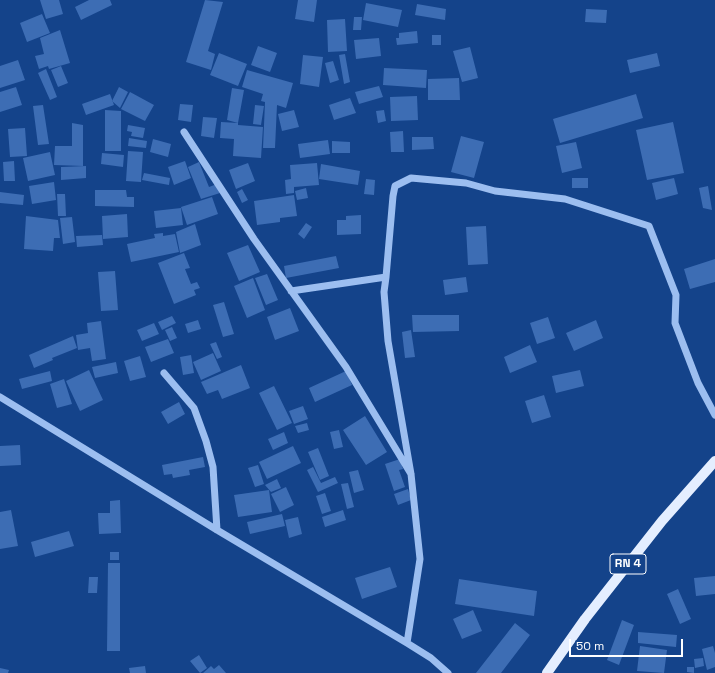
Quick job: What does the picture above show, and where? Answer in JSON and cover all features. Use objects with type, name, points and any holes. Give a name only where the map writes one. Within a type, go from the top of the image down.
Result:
[{"type":"main road","name":"RN 4","points":[[547,673],[585,619],[662,521],[715,461]]},
{"type":"street","points":[[184,132],[254,239],[346,367],[411,474]]},
{"type":"street","points":[[408,643],[420,559],[411,474],[388,341],[384,292],[395,186],[411,178],[466,183],[495,191],[564,199],[649,226],[676,295],[675,323],[698,382],[715,415]]},
{"type":"street","points":[[291,290],[386,277]]},
{"type":"street","points":[[164,373],[194,408],[206,441],[213,467],[216,530]]},
{"type":"street","points":[[0,398],[216,530],[408,643],[431,658],[448,673]]},
{"type":"building","points":[[40,0],[59,0],[63,14],[46,19]]},
{"type":"building","points":[[89,0],[110,0],[112,5],[81,20],[75,7]]},
{"type":"building","points":[[205,0],[223,2],[208,51],[215,54],[211,70],[186,62]]},
{"type":"building","points":[[298,0],[317,0],[314,22],[295,19]]},
{"type":"building","points":[[366,3],[402,10],[398,27],[363,20]]},
{"type":"building","points":[[417,4],[446,9],[445,20],[415,15]]},
{"type":"building","points":[[586,9],[607,10],[606,23],[585,22]]},
{"type":"building","points":[[42,14],[50,33],[27,42],[20,23]]},
{"type":"building","points":[[354,17],[362,17],[361,30],[353,30]]},
{"type":"building","points":[[345,19],[347,51],[328,52],[327,20]]},
{"type":"building","points":[[60,30],[70,63],[49,69],[48,66],[39,69],[35,56],[44,54],[40,38]]},
{"type":"building","points":[[417,31],[418,43],[397,45],[396,38],[399,38],[399,33]]},
{"type":"building","points":[[432,35],[441,35],[441,45],[432,45]]},
{"type":"building","points":[[379,38],[381,56],[356,59],[354,40]]},
{"type":"building","points":[[258,46],[277,53],[270,72],[251,65]]},
{"type":"building","points":[[470,47],[478,78],[462,82],[453,51]]},
{"type":"building","points":[[219,53],[247,64],[238,86],[210,75]]},
{"type":"building","points":[[657,53],[660,66],[630,73],[627,60]]},
{"type":"building","points":[[345,54],[350,82],[344,84],[339,55]]},
{"type":"building","points":[[303,55],[323,57],[319,87],[300,84]]},
{"type":"building","points":[[18,60],[25,80],[0,88],[0,66]]},
{"type":"building","points":[[333,61],[339,80],[330,83],[325,63]]},
{"type":"building","points":[[61,66],[68,83],[58,87],[51,70]]},
{"type":"building","points":[[384,68],[427,70],[426,88],[383,85]]},
{"type":"building","points":[[46,69],[57,97],[50,100],[38,73]]},
{"type":"building","points":[[247,70],[293,83],[286,108],[277,105],[275,148],[263,148],[265,102],[261,101],[263,94],[242,87]]},
{"type":"building","points":[[459,78],[460,100],[428,100],[428,79]]},
{"type":"building","points":[[379,86],[383,97],[359,104],[355,92]]},
{"type":"building","points":[[16,87],[22,105],[0,112],[0,92]]},
{"type":"building","points":[[119,87],[128,92],[120,108],[112,101]]},
{"type":"building","points":[[232,88],[244,90],[238,123],[227,120]]},
{"type":"building","points":[[130,92],[154,105],[145,121],[121,109]]},
{"type":"building","points":[[110,94],[114,105],[86,115],[82,104]]},
{"type":"building","points":[[636,94],[643,118],[560,143],[553,119]]},
{"type":"building","points":[[417,96],[418,120],[391,121],[390,97]]},
{"type":"building","points":[[350,98],[356,113],[334,120],[329,105]]},
{"type":"building","points":[[180,104],[193,105],[191,122],[178,120]]},
{"type":"building","points":[[43,105],[49,144],[38,145],[33,106]]},
{"type":"building","points":[[255,105],[264,106],[261,125],[253,124]]},
{"type":"building","points":[[105,110],[121,111],[121,151],[105,151]]},
{"type":"building","points":[[294,110],[299,127],[282,131],[278,114]]},
{"type":"building","points":[[384,110],[386,121],[378,123],[376,111]]},
{"type":"building","points":[[203,117],[217,118],[214,138],[201,136]]},
{"type":"building","points":[[221,122],[263,127],[261,158],[233,156],[234,139],[220,138]]},
{"type":"building","points":[[673,122],[684,173],[647,180],[636,130]]},
{"type":"building","points":[[72,123],[83,125],[83,166],[54,165],[55,146],[72,146]]},
{"type":"building","points":[[128,125],[145,128],[143,138],[131,136],[132,132],[127,131]]},
{"type":"building","points":[[25,128],[27,156],[10,157],[8,129]]},
{"type":"building","points":[[403,131],[404,152],[391,152],[390,132]]},
{"type":"building","points":[[461,136],[484,142],[474,178],[451,172]]},
{"type":"building","points":[[412,137],[433,137],[434,149],[412,150]]},
{"type":"building","points":[[129,138],[147,141],[146,148],[128,146]]},
{"type":"building","points":[[153,139],[171,144],[168,157],[150,152]]},
{"type":"building","points":[[328,140],[330,154],[300,158],[298,144]]},
{"type":"building","points":[[332,141],[350,142],[350,153],[332,153]]},
{"type":"building","points":[[576,142],[582,168],[562,173],[556,146]]},
{"type":"building","points":[[128,151],[143,152],[141,182],[126,181]]},
{"type":"building","points":[[50,152],[55,175],[28,181],[23,158]]},
{"type":"building","points":[[102,153],[124,155],[123,167],[101,164]]},
{"type":"building","points":[[14,161],[15,181],[4,181],[3,162]]},
{"type":"building","points":[[185,161],[191,178],[174,185],[168,167]]},
{"type":"building","points":[[199,162],[209,187],[217,184],[220,193],[201,199],[188,167]]},
{"type":"building","points":[[248,163],[255,181],[236,189],[229,170]]},
{"type":"building","points":[[317,163],[319,185],[294,187],[294,193],[286,194],[285,180],[291,179],[290,165]]},
{"type":"building","points":[[321,164],[360,171],[358,185],[319,179]]},
{"type":"building","points":[[86,166],[86,178],[61,180],[61,167]]},
{"type":"building","points":[[144,173],[170,178],[169,185],[142,180]]},
{"type":"building","points":[[572,178],[588,178],[588,188],[572,188]]},
{"type":"building","points":[[674,178],[678,194],[656,200],[652,183]]},
{"type":"building","points":[[366,179],[375,180],[374,195],[364,194]]},
{"type":"building","points":[[54,182],[56,200],[32,204],[29,186]]},
{"type":"building","points":[[708,186],[712,210],[703,208],[699,188]]},
{"type":"building","points":[[306,188],[308,198],[297,200],[295,191]]},
{"type":"building","points":[[242,189],[248,200],[242,203],[237,192]]},
{"type":"building","points":[[95,190],[126,190],[127,197],[134,197],[134,207],[95,206]]},
{"type":"building","points":[[0,192],[24,195],[23,205],[0,203]]},
{"type":"building","points":[[57,194],[65,194],[66,216],[58,216]]},
{"type":"building","points":[[294,195],[297,216],[280,218],[280,222],[257,225],[254,201]]},
{"type":"building","points":[[212,197],[218,214],[187,225],[181,207]]},
{"type":"building","points":[[181,208],[183,225],[156,228],[154,211]]},
{"type":"building","points":[[127,214],[128,237],[103,239],[102,216]]},
{"type":"building","points":[[361,215],[361,234],[337,235],[337,220],[346,220],[346,216]]},
{"type":"building","points":[[26,216],[58,220],[60,238],[54,238],[53,251],[24,249]]},
{"type":"building","points":[[72,217],[75,242],[63,244],[60,218]]},
{"type":"building","points":[[306,223],[312,227],[304,239],[298,234]]},
{"type":"building","points":[[195,224],[201,245],[180,253],[176,232]]},
{"type":"building","points":[[486,226],[488,264],[468,265],[466,227]]},
{"type":"building","points":[[163,233],[163,236],[175,234],[179,252],[131,262],[127,244],[155,238],[154,234]]},
{"type":"building","points":[[102,235],[103,245],[77,247],[76,236]]},
{"type":"building","points":[[248,245],[260,272],[239,281],[227,253]]},
{"type":"building","points":[[184,253],[190,268],[185,269],[191,284],[197,282],[200,288],[194,290],[196,295],[174,304],[158,263]]},
{"type":"building","points":[[336,256],[339,268],[286,278],[284,266]]},
{"type":"building","points":[[715,259],[715,282],[690,289],[684,269]]},
{"type":"building","points":[[115,271],[118,310],[101,311],[98,272]]},
{"type":"building","points":[[267,274],[278,300],[266,305],[255,278]]},
{"type":"building","points":[[466,277],[468,292],[445,295],[443,280]]},
{"type":"building","points":[[253,278],[265,310],[247,318],[234,286]]},
{"type":"building","points":[[224,302],[234,334],[223,337],[213,305]]},
{"type":"building","points":[[290,308],[299,331],[275,340],[267,317]]},
{"type":"building","points":[[412,315],[459,315],[459,331],[413,332]]},
{"type":"building","points":[[172,316],[176,323],[162,330],[158,322]]},
{"type":"building","points":[[548,317],[555,338],[537,344],[530,323]]},
{"type":"building","points":[[198,320],[201,329],[188,333],[185,324]]},
{"type":"building","points":[[596,320],[603,338],[574,351],[566,333]]},
{"type":"building","points":[[101,321],[106,359],[92,361],[90,348],[78,350],[76,335],[88,333],[87,323]]},
{"type":"building","points":[[154,323],[159,334],[142,341],[137,330]]},
{"type":"building","points":[[172,327],[177,338],[170,341],[165,330]]},
{"type":"building","points":[[411,330],[415,357],[405,358],[402,332]]},
{"type":"building","points":[[73,336],[77,348],[52,358],[53,360],[34,368],[29,355]]},
{"type":"building","points":[[168,339],[174,353],[151,362],[145,347]]},
{"type":"building","points":[[216,342],[222,357],[217,359],[210,344]]},
{"type":"building","points":[[530,345],[537,362],[510,373],[504,357]]},
{"type":"building","points":[[213,353],[221,371],[201,380],[193,362]]},
{"type":"building","points":[[191,355],[194,373],[183,375],[180,357]]},
{"type":"building","points":[[140,356],[146,377],[130,381],[124,361]]},
{"type":"building","points":[[116,362],[118,373],[95,378],[92,367]]},
{"type":"building","points":[[241,365],[250,388],[222,399],[218,390],[207,394],[201,382]]},
{"type":"building","points":[[89,370],[103,400],[80,411],[66,381]]},
{"type":"building","points":[[580,370],[584,386],[556,393],[552,376]]},
{"type":"building","points":[[50,371],[52,381],[22,389],[19,379]]},
{"type":"building","points":[[346,371],[352,385],[315,402],[309,388]]},
{"type":"building","points":[[64,379],[72,404],[57,408],[50,384]]},
{"type":"building","points":[[274,386],[292,423],[277,430],[259,393]]},
{"type":"building","points":[[544,395],[551,417],[532,423],[525,401]]},
{"type":"building","points":[[179,402],[185,414],[168,424],[161,412]]},
{"type":"building","points":[[303,406],[308,419],[294,424],[289,411]]},
{"type":"building","points":[[365,416],[387,452],[366,465],[343,430]]},
{"type":"building","points":[[307,423],[309,430],[298,433],[295,426]]},
{"type":"building","points":[[339,430],[343,447],[334,449],[330,432]]},
{"type":"building","points":[[284,432],[288,443],[273,450],[268,439]]},
{"type":"building","points":[[20,445],[21,465],[0,466],[0,446]]},
{"type":"building","points":[[293,446],[301,463],[267,479],[259,462]]},
{"type":"building","points":[[318,448],[329,476],[320,480],[308,452]]},
{"type":"building","points":[[203,457],[205,467],[189,470],[190,475],[173,478],[172,474],[164,475],[162,465]]},
{"type":"building","points":[[400,459],[403,469],[399,470],[405,487],[394,491],[385,464]]},
{"type":"building","points":[[258,465],[264,484],[255,487],[248,468]]},
{"type":"building","points":[[313,467],[321,483],[335,477],[338,483],[318,492],[307,470]]},
{"type":"building","points":[[358,470],[364,490],[354,493],[349,472]]},
{"type":"building","points":[[277,479],[281,488],[271,492],[265,485]]},
{"type":"building","points":[[348,483],[354,507],[347,509],[341,484]]},
{"type":"building","points":[[286,487],[294,505],[280,512],[271,494]]},
{"type":"building","points":[[408,489],[411,500],[398,505],[394,494]]},
{"type":"building","points":[[269,490],[272,512],[238,517],[234,495]]},
{"type":"building","points":[[325,493],[331,511],[322,514],[316,496]]},
{"type":"building","points":[[120,500],[121,533],[99,534],[98,513],[110,513],[110,501]]},
{"type":"building","points":[[11,510],[18,546],[0,549],[0,512]]},
{"type":"building","points":[[343,510],[346,520],[325,527],[322,517]]},
{"type":"building","points":[[282,514],[285,526],[250,534],[247,522]]},
{"type":"building","points":[[298,517],[302,534],[289,538],[285,520]]},
{"type":"building","points":[[69,531],[74,546],[35,557],[31,542]]},
{"type":"building","points":[[110,552],[119,552],[119,560],[110,560]]},
{"type":"building","points":[[108,563],[120,563],[120,651],[107,651]]},
{"type":"building","points":[[390,567],[397,587],[362,599],[355,578]]},
{"type":"building","points":[[715,576],[715,594],[696,596],[694,578]]},
{"type":"building","points":[[89,577],[98,577],[97,593],[88,593]]},
{"type":"building","points":[[459,579],[537,591],[534,616],[455,604]]},
{"type":"building","points":[[678,589],[691,619],[680,624],[667,594]]},
{"type":"building","points":[[473,610],[482,631],[462,639],[453,619]]},
{"type":"building","points":[[622,620],[634,625],[619,665],[607,660]]},
{"type":"building","points":[[515,623],[530,635],[501,673],[476,673]]},
{"type":"building","points":[[638,632],[677,635],[676,647],[638,643]]},
{"type":"building","points":[[640,646],[667,650],[664,673],[637,671]]},
{"type":"building","points":[[713,646],[715,653],[715,667],[707,670],[702,649]]},
{"type":"building","points":[[199,655],[207,668],[200,673],[190,661]]},
{"type":"building","points":[[703,658],[704,666],[695,668],[694,659]]},
{"type":"building","points":[[219,665],[226,673],[203,673],[211,666],[214,669]]},
{"type":"building","points":[[145,666],[146,673],[130,673],[129,668]]},
{"type":"building","points":[[687,667],[694,667],[694,673],[687,672]]},
{"type":"building","points":[[0,668],[9,670],[8,673],[0,673]]}]
